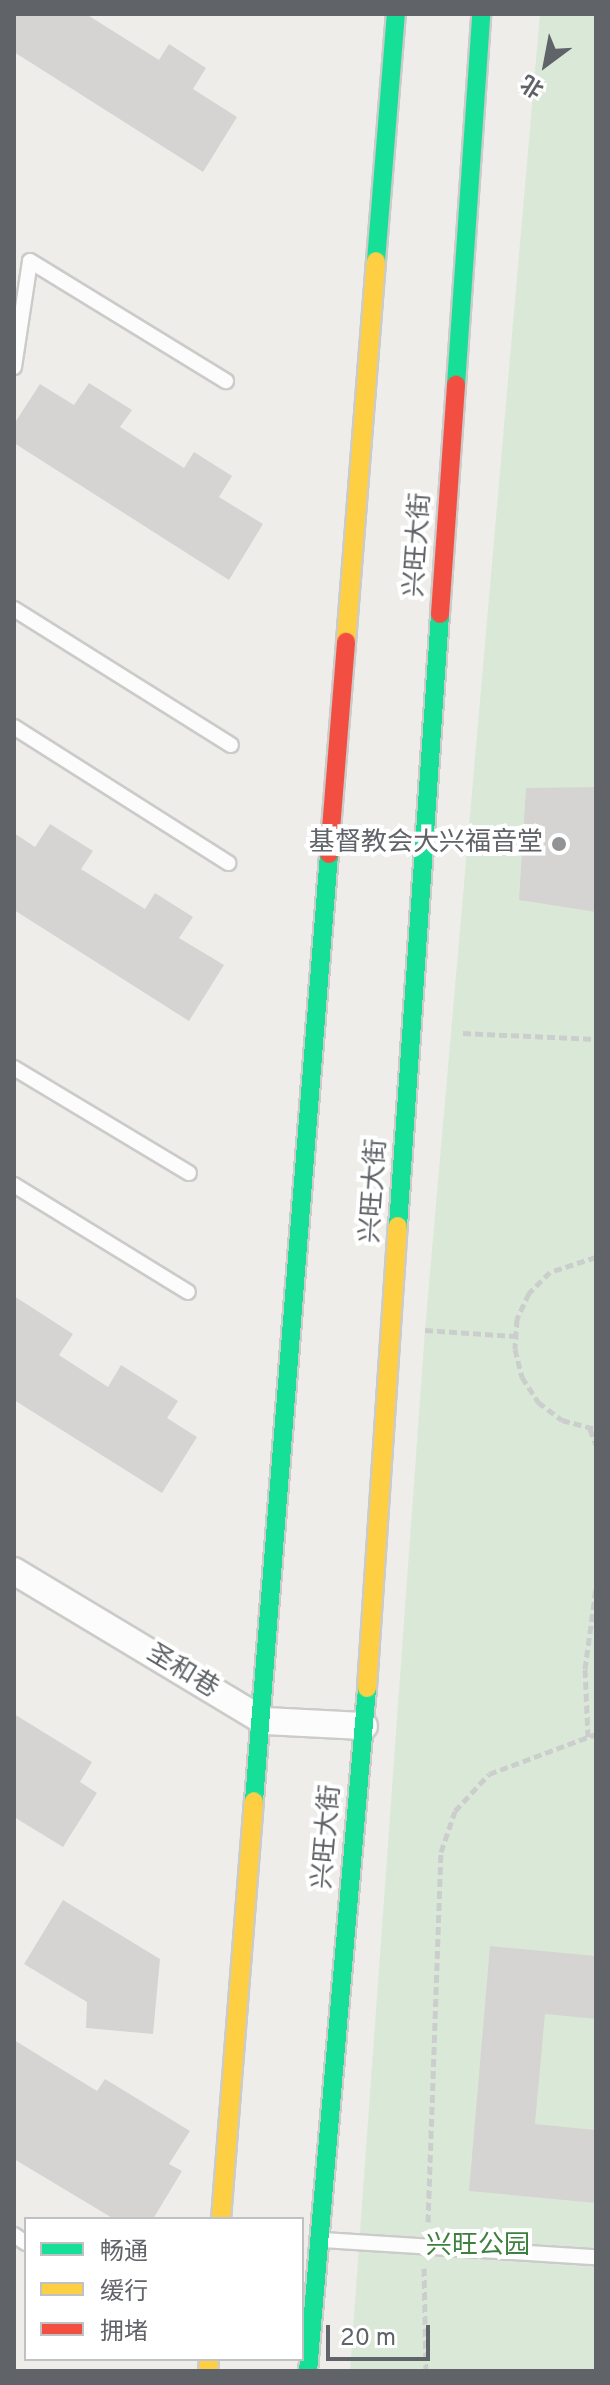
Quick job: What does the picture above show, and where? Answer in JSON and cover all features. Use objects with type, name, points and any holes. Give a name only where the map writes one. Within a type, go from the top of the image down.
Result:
[{"type":"main road","points":[[221,2217],[264,1721],[396,14]]},
{"type":"main road","name":"兴旺大街","points":[[308,2371],[364,1726],[481,14]]},
{"type":"street","name":"圣和巷","points":[[14,1571],[264,1721],[364,1726]]},
{"type":"lane","points":[[14,367],[30,261],[226,381]]},
{"type":"lane","points":[[14,609],[231,745]]},
{"type":"lane","points":[[14,727],[228,863]]},
{"type":"lane","points":[[14,1068],[189,1173]]},
{"type":"lane","points":[[14,1185],[188,1292]]},
{"type":"lane","points":[[318,2239],[596,2257]]},
{"type":"path","points":[[463,1033],[596,1039]]},
{"type":"path","points":[[596,1257],[550,1272],[529,1293],[515,1336],[522,1377],[538,1402],[562,1420],[593,1429],[596,1445]]},
{"type":"path","points":[[425,1330],[515,1336]]},
{"type":"path","points":[[588,1737],[585,1669],[596,1588]]},
{"type":"path","points":[[426,2371],[426,2246],[441,1852],[455,1811],[489,1774],[596,1734]]},
{"type":"green space","name":"兴旺公园","points":[[540,14],[596,14],[596,2371],[350,2371],[425,1330]]},
{"type":"building","points":[[14,14],[86,14],[159,60],[169,44],[206,68],[193,89],[237,117],[203,172],[14,52]]},
{"type":"building","points":[[89,383],[132,410],[120,427],[184,468],[194,452],[232,476],[219,497],[263,524],[229,580],[14,443],[14,424],[40,384],[74,405]]},
{"type":"building","name":"基督教会大兴福音堂","points":[[596,787],[596,912],[519,900],[526,788]]},
{"type":"building","points":[[50,824],[93,851],[81,869],[145,909],[155,893],[193,917],[179,938],[224,965],[189,1021],[14,910],[14,833],[35,847]]},
{"type":"building","points":[[14,1296],[73,1334],[59,1355],[108,1387],[121,1365],[178,1401],[167,1418],[197,1437],[162,1493],[14,1400]]},
{"type":"building","points":[[14,1714],[92,1762],[80,1782],[97,1793],[63,1847],[14,1817]]},
{"type":"building","points":[[63,1900],[160,1959],[153,2034],[86,2028],[87,2002],[24,1964]]},
{"type":"building","points":[[490,1946],[596,1956],[596,2019],[545,2014],[535,2124],[596,2130],[596,2203],[469,2191]]},
{"type":"building","points":[[14,2040],[97,2091],[105,2079],[190,2131],[169,2164],[182,2171],[154,2217],[111,2217],[14,2159]]},
{"type":"traffic: fast","points":[[376,261],[396,14]]},
{"type":"traffic: fast","points":[[456,385],[481,14]]},
{"type":"traffic: fast","points":[[398,1226],[440,614]]},
{"type":"traffic: fast","points":[[254,1801],[329,854]]},
{"type":"traffic: fast","points":[[308,2371],[367,1688]]},
{"type":"traffic: slow","points":[[346,642],[376,261]]},
{"type":"traffic: slow","points":[[367,1688],[398,1226]]},
{"type":"traffic: slow","points":[[221,2217],[254,1801]]},
{"type":"traffic: slow","points":[[208,2371],[209,2361]]},
{"type":"traffic: jam","points":[[440,614],[456,385]]},
{"type":"traffic: jam","points":[[329,854],[346,642]]},
{"type":"place","name":"基督教会大兴福音堂","points":[[559,844]]}]
